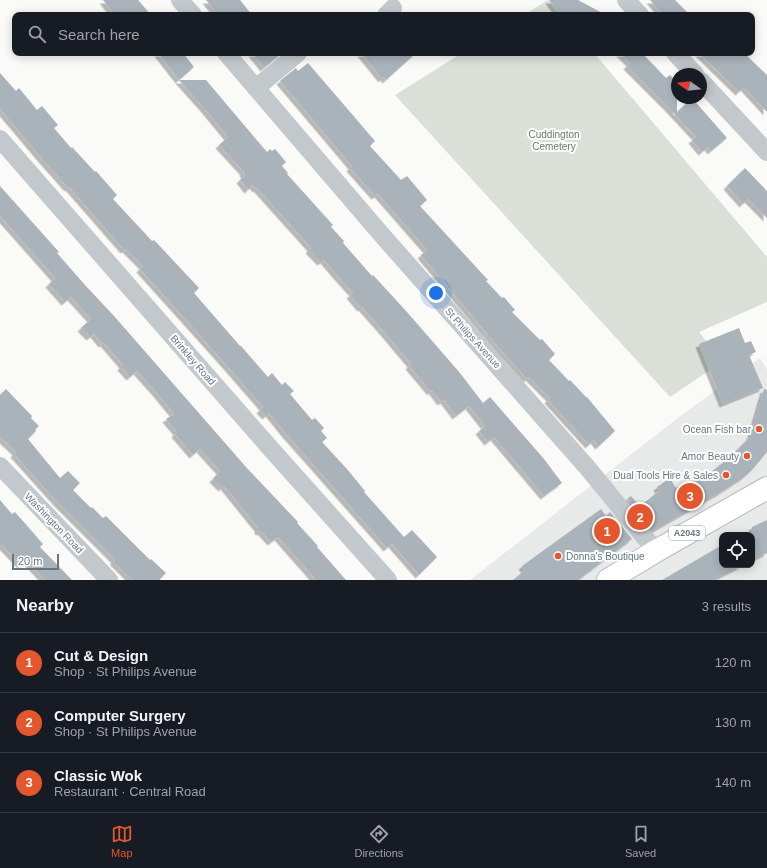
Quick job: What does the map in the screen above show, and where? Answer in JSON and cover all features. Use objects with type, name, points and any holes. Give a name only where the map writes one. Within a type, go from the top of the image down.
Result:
[{"type":"main road","name":"A2043","points":[[608,580],[767,488]]},
{"type":"street","points":[[180,0],[190,12]]},
{"type":"street","points":[[626,0],[637,12]]},
{"type":"street","name":"St Philips Avenue","points":[[229,56],[381,234],[586,466],[656,551]]},
{"type":"street","points":[[256,88],[294,56]]},
{"type":"street","points":[[678,56],[689,68]]},
{"type":"street","points":[[707,87],[767,152]]},
{"type":"street","name":"Brinkley Road","points":[[0,139],[266,444],[388,580]]},
{"type":"street","name":"Washington Road","points":[[0,466],[109,580]]},
{"type":"shaded area","points":[[760,358],[767,370],[767,580],[470,580],[683,414]]},
{"type":"green space","points":[[548,0],[559,12],[529,12]]},
{"type":"green space","name":"Cuddington Cemetery","points":[[457,56],[597,56],[767,257],[767,302],[699,332],[722,362],[670,397],[395,95]]},
{"type":"building","points":[[103,0],[138,0],[148,12],[113,12]]},
{"type":"building","points":[[206,0],[240,0],[250,12],[216,12]]},
{"type":"building","points":[[549,0],[578,0],[600,12],[557,12]]},
{"type":"building","points":[[650,0],[675,0],[687,12],[660,12]]},
{"type":"building","points":[[160,56],[185,56],[194,67],[179,80]]},
{"type":"building","points":[[254,56],[278,56],[264,68]]},
{"type":"building","points":[[363,56],[413,56],[386,80],[384,77],[382,79]]},
{"type":"building","points":[[623,56],[645,56],[666,78],[670,75],[671,76],[671,104],[677,104],[677,112],[686,104],[697,104],[727,138],[711,151],[708,147],[702,152],[692,140],[696,137],[627,66],[630,63]]},
{"type":"building","points":[[702,56],[747,56],[767,75],[767,112],[744,87],[739,92]]},
{"type":"building","points":[[308,63],[375,141],[370,146],[401,180],[407,176],[427,200],[420,206],[488,280],[486,281],[502,298],[504,297],[515,310],[512,312],[540,340],[542,339],[555,354],[549,360],[587,397],[615,431],[599,446],[594,440],[589,445],[548,400],[550,398],[529,377],[527,379],[499,348],[421,255],[427,250],[378,194],[375,196],[350,168],[352,166],[280,81],[296,68],[298,71]]},
{"type":"building","points":[[0,73],[16,91],[19,88],[37,110],[42,106],[58,125],[54,128],[71,148],[72,147],[95,172],[96,171],[117,195],[113,199],[199,288],[194,293],[268,377],[272,373],[282,385],[285,382],[294,391],[290,394],[312,420],[315,418],[324,428],[321,431],[327,438],[322,442],[347,469],[365,491],[364,492],[404,537],[412,530],[437,557],[419,575],[392,544],[387,548],[269,413],[266,416],[260,410],[263,407],[140,269],[143,266],[126,249],[124,250],[69,187],[68,188],[44,161],[0,109]]},
{"type":"building","points":[[179,80],[206,80],[267,152],[270,149],[272,151],[275,149],[286,162],[282,166],[288,173],[287,174],[333,225],[331,227],[344,241],[343,243],[407,312],[460,373],[483,403],[490,397],[544,459],[562,483],[544,496],[494,437],[488,442],[479,431],[485,426],[469,406],[456,416],[444,400],[441,402],[432,390],[431,392],[409,366],[411,364],[350,295],[353,293],[324,260],[321,262],[309,250],[311,248],[257,188],[256,189],[253,185],[248,190],[240,180],[245,175],[243,173],[244,172],[219,145],[228,137]]},
{"type":"building","points":[[745,168],[767,191],[767,218],[748,199],[743,204],[727,186]]},
{"type":"building","points":[[0,186],[59,252],[57,253],[85,285],[246,467],[298,522],[297,523],[346,580],[316,580],[278,537],[271,542],[262,532],[258,531],[258,528],[224,486],[222,488],[213,479],[220,471],[200,449],[193,455],[175,434],[177,432],[166,419],[174,414],[155,391],[137,371],[130,377],[121,367],[123,365],[104,343],[102,344],[94,334],[90,337],[81,328],[91,319],[71,297],[65,302],[49,284],[55,278],[0,216]]},
{"type":"building","points":[[739,328],[745,343],[751,341],[756,352],[749,355],[763,388],[723,404],[699,344]]},
{"type":"building","points":[[6,389],[32,416],[31,418],[39,426],[28,439],[60,478],[68,471],[80,483],[73,490],[103,518],[106,516],[150,560],[151,559],[166,573],[159,580],[132,580],[113,561],[115,560],[57,502],[14,454],[16,452],[0,437],[0,395]]},
{"type":"building","points":[[764,389],[767,390],[767,452],[744,477],[653,531],[627,499],[631,496],[640,506],[659,491],[657,487],[670,478],[676,488],[687,483],[687,486],[706,472],[707,475],[729,458],[750,437]]},
{"type":"building","points":[[0,500],[12,514],[15,512],[43,544],[40,547],[72,580],[45,580],[26,560],[21,565],[0,543]]},
{"type":"building","points":[[601,509],[606,516],[610,512],[632,539],[578,580],[513,580],[525,570],[522,566]]},
{"type":"building","points":[[767,520],[767,553],[755,559],[755,532],[752,532],[752,527]]},
{"type":"building","points":[[719,547],[719,568],[737,568],[713,580],[662,580]]},
{"type":"place","name":"Ocean Fish bar","points":[[759,429]]},
{"type":"place","name":"Amor Beauty","points":[[747,456]]},
{"type":"place","name":"Dual Tools Hire & Sales","points":[[726,475]]},
{"type":"place","name":"Classic Wok","points":[[690,496]]},
{"type":"place","name":"Computer Surgery","points":[[640,517]]},
{"type":"place","name":"Cut & Design","points":[[607,531]]},
{"type":"place","name":"Donna's Boutique","points":[[558,556]]}]
